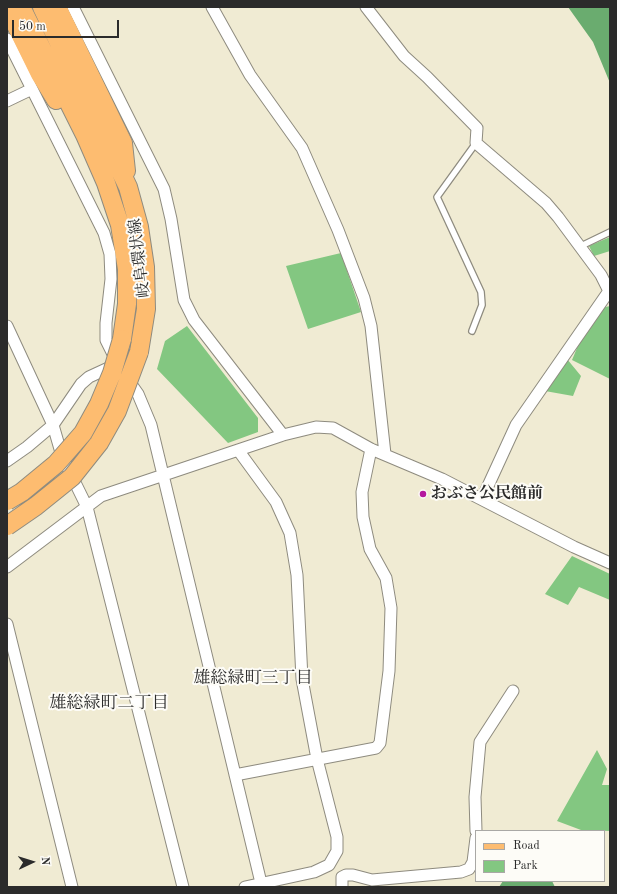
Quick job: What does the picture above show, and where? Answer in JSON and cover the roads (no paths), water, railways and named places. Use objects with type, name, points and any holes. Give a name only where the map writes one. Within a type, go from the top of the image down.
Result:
[{"type":"main road","points":[[7,7],[40,74],[106,183]]},
{"type":"main road","name":"岐阜環状線","points":[[7,501],[22,492],[56,464],[83,433],[99,404],[112,373],[122,338],[127,304],[127,269],[120,225],[106,183],[85,135],[22,7]]},
{"type":"main road","name":"岐阜環状線","points":[[7,526],[36,506],[72,477],[99,443],[117,411],[139,352],[146,309],[145,266],[139,227],[128,186],[42,7]]},
{"type":"main road","points":[[57,7],[123,143],[128,186]]},
{"type":"street","points":[[73,7],[164,189],[171,219],[184,300],[194,320],[283,435]]},
{"type":"street","points":[[212,7],[250,75],[302,148],[338,230],[364,298],[371,326],[385,454]]},
{"type":"street","points":[[366,7],[404,56],[477,128],[476,143],[546,203],[558,217],[601,275],[609,291],[516,425],[482,499]]},
{"type":"street","points":[[7,39],[104,233],[110,254],[112,279],[106,323],[106,340],[118,364],[138,394],[151,425],[262,885]]},
{"type":"street","points":[[7,101],[32,89]]},
{"type":"street","points":[[7,326],[53,424],[62,456],[87,507],[183,887]]},
{"type":"street","points":[[7,461],[27,447],[53,424],[81,384],[89,377],[118,364]]},
{"type":"street","points":[[7,567],[87,507],[93,500],[101,496],[283,435],[316,427],[333,428],[371,449],[482,499],[574,547],[610,563]]},
{"type":"street","points":[[235,775],[376,748],[380,743],[389,671],[391,608],[386,578],[370,550],[363,517],[362,492],[371,449]]},
{"type":"street","points":[[238,450],[276,502],[290,533],[297,574],[302,679],[317,759],[337,837],[336,852],[329,865],[314,872],[262,885],[245,887]]},
{"type":"street","points":[[7,624],[72,887]]},
{"type":"street","points":[[476,830],[475,797],[480,742],[513,691]]},
{"type":"street","points":[[342,887],[342,877],[346,875],[353,875],[372,880],[461,872],[469,869],[473,862],[475,846]]},
{"type":"lane","points":[[472,331],[482,305],[481,292],[437,197],[476,143]]},
{"type":"lane","points":[[579,247],[610,232]]},
{"type":"place","name":"おぶさ公民館前","points":[[423,494]]},
{"type":"district","name":"雄総緑町三丁目","points":[[253,679]]},
{"type":"district","name":"雄総緑町二丁目","points":[[109,704]]}]
